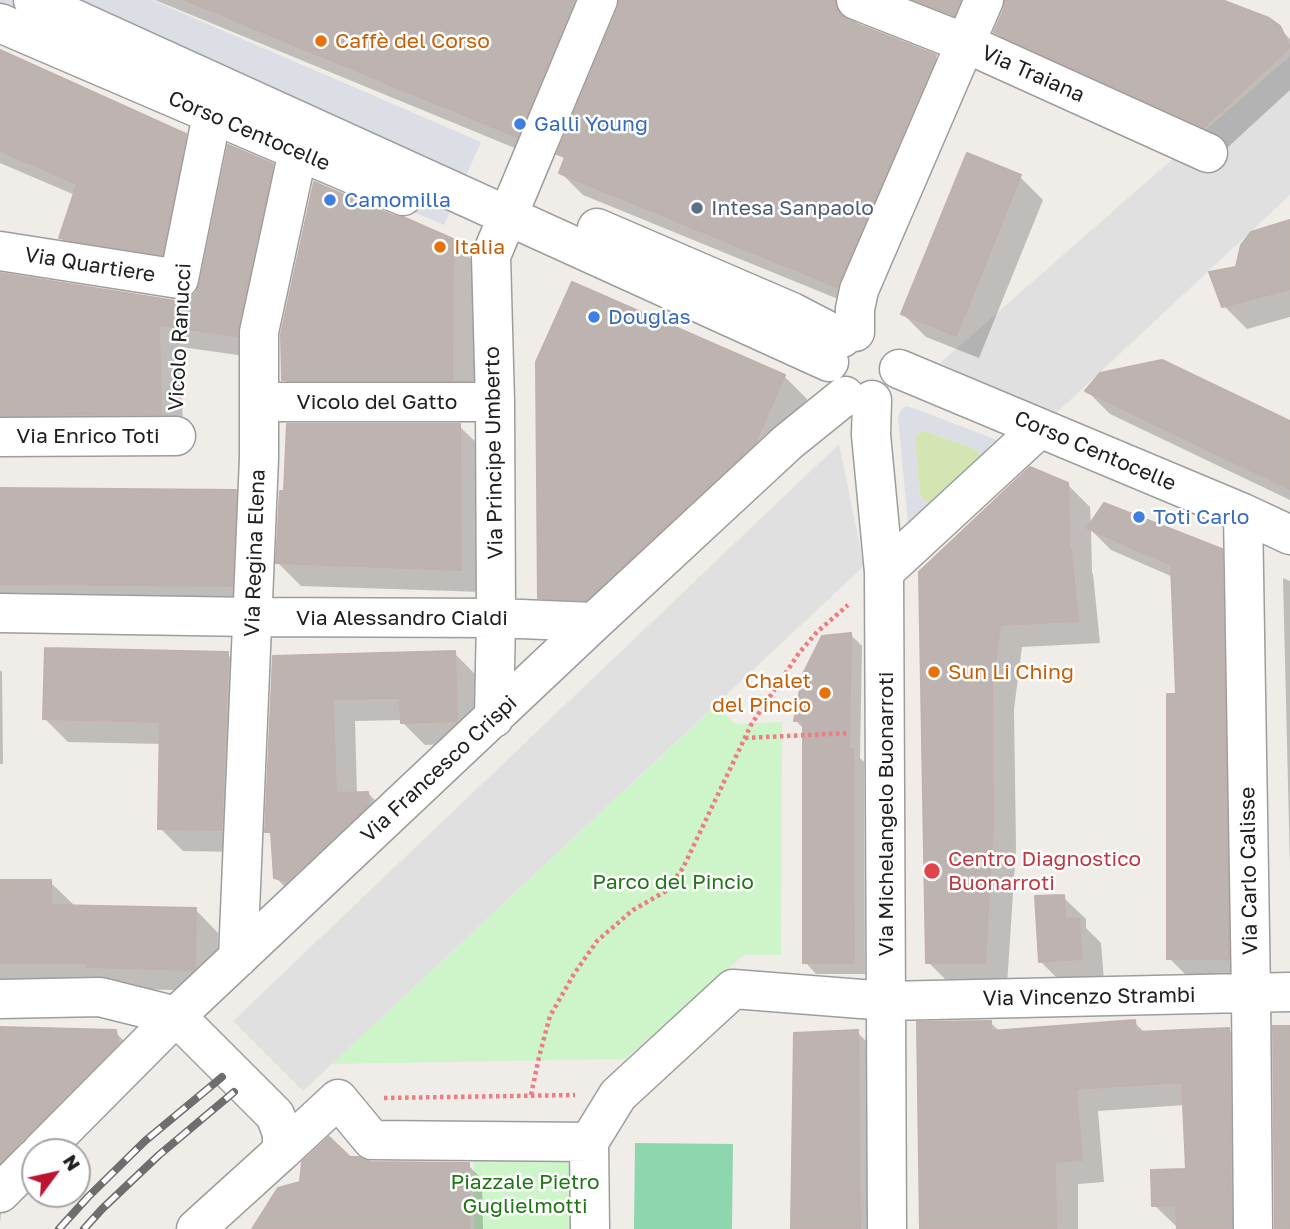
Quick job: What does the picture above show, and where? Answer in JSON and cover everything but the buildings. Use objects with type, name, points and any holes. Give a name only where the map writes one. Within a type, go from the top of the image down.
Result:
[{"type":"street","name":"Via Principe Umberto","points":[[494,718],[495,402],[491,256],[598,0]]},
{"type":"street","name":"Via Traiana","points":[[856,0],[965,43],[1208,153]]},
{"type":"street","points":[[842,344],[869,331],[887,340],[895,350],[899,369],[889,390],[859,398],[832,381],[842,344],[855,309],[859,290],[984,0]]},
{"type":"street","points":[[32,13],[509,216]]},
{"type":"street","name":"Corso Centocelle","points":[[32,13],[212,115],[298,151],[509,216],[792,312],[842,344]]},
{"type":"street","name":"Vicolo Ranucci","points":[[179,279],[212,115]]},
{"type":"street","name":"Via Regina Elena","points":[[238,958],[259,458],[259,332],[298,151]]},
{"type":"street","name":"Via Quartiere","points":[[0,251],[179,279]]},
{"type":"street","name":"Corso Centocelle","points":[[899,369],[1290,535]]},
{"type":"street","name":"Via Michelangelo Buonarroti","points":[[859,398],[871,435],[884,572],[887,1229]]},
{"type":"street","name":"Via Francesco Crispi","points":[[55,1138],[176,1016],[788,442],[859,398]]},
{"type":"street","name":"Vicolo del Gatto","points":[[259,402],[495,402]]},
{"type":"street","points":[[884,572],[1040,429]]},
{"type":"street","name":"Via Enrico Toti","points":[[0,437],[176,436]]},
{"type":"street","name":"Via Carlo Calisse","points":[[1242,513],[1253,1229]]},
{"type":"street","name":"Via Alessandro Cialdi","points":[[0,613],[496,618],[594,622]]},
{"type":"street","name":"Via Vincenzo Strambi","points":[[589,1142],[618,1095],[733,989],[887,1001],[1290,992]]},
{"type":"street","points":[[0,999],[100,997],[176,1016],[275,1115],[282,1133],[282,1151]]},
{"type":"street","points":[[196,1229],[338,1099],[373,1140],[589,1142],[590,1229]]},
{"type":"street","points":[[0,1193],[21,1172]]},
{"type":"path","name":"Vicolo Ranucci","points":[[176,436],[179,279]]},
{"type":"path","points":[[531,1095],[550,1016],[574,974],[597,941],[633,910],[666,891],[683,867],[751,725],[799,653],[817,632],[884,572]]},
{"type":"path","points":[[745,738],[886,732]]},
{"type":"path","points":[[338,1099],[618,1095]]},
{"type":"green space","points":[[923,430],[975,449],[980,456],[979,460],[931,504],[920,495],[915,437]]},
{"type":"green space","name":"Parco del Pincio","points":[[715,706],[736,724],[782,722],[781,955],[744,955],[625,1059],[332,1064]]},
{"type":"green space","points":[[635,1143],[733,1144],[732,1229],[634,1229]]},
{"type":"green space","name":"Piazzale Pietro Guglielmotti","points":[[575,1157],[575,1229],[474,1229],[474,1159]]},
{"type":"shaded area","points":[[0,0],[152,0],[481,142],[444,225],[0,33]]},
{"type":"shaded area","points":[[1290,56],[1290,195],[1053,416],[940,363]]},
{"type":"shaded area","points":[[906,406],[913,408],[1029,452],[912,566],[898,417]],"holes":[[[923,430],[979,452],[979,460],[931,504],[926,502],[920,495],[915,437]]]},
{"type":"shaded area","points":[[839,444],[864,566],[303,1091],[233,1021]]},
{"type":"railway","points":[[59,1229],[145,1141],[222,1077]]},
{"type":"railway","points":[[84,1229],[159,1155],[234,1092]]},
{"type":"place","name":"Caffè del Corso","points":[[321,41]]},
{"type":"place","name":"Galli Young","points":[[520,124]]},
{"type":"place","name":"Camomilla","points":[[330,200]]},
{"type":"place","name":"Intesa Sanpaolo","points":[[697,208]]},
{"type":"place","name":"Italia","points":[[440,247]]},
{"type":"place","name":"Douglas","points":[[594,317]]},
{"type":"place","name":"Toti Carlo","points":[[1139,517]]},
{"type":"place","name":"Sun Li Ching","points":[[934,672]]},
{"type":"place","name":"Chalet del Pincio","points":[[825,693]]},
{"type":"place","name":"Centro Diagnostico Buonarroti","points":[[932,871]]}]
